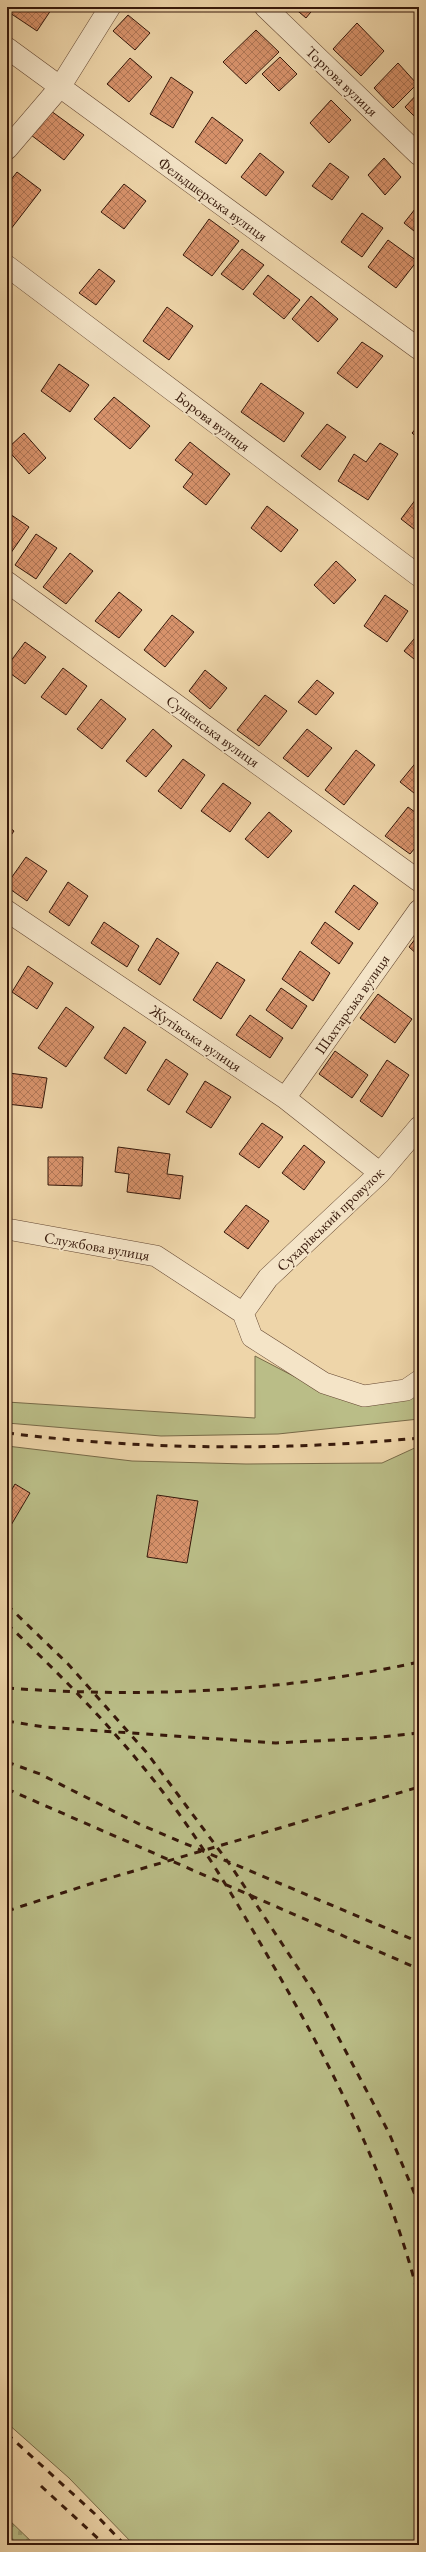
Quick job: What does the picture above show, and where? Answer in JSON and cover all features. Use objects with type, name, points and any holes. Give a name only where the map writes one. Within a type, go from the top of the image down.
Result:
[{"type":"street","points":[[7,149],[60,86],[110,7]]},
{"type":"street","name":"Торгова вулиця","points":[[265,7],[419,155]]},
{"type":"street","name":"Фельдшерська вулиця","points":[[7,48],[419,349]]},
{"type":"street","name":"Борова вулиця","points":[[7,266],[419,576]]},
{"type":"street","name":"Сущенська вулиця","points":[[7,582],[419,880]]},
{"type":"street","name":"Шахтарська вулиця","points":[[285,1098],[419,910]]},
{"type":"street","name":"Жутівська вулиця","points":[[7,911],[285,1098],[380,1173]]},
{"type":"street","name":"Сухарівський провулок","points":[[243,1313],[268,1278],[380,1173],[419,1127]]},
{"type":"street","name":"Службова вулиця","points":[[7,1229],[156,1256],[243,1313]]},
{"type":"street","points":[[243,1313],[252,1337],[324,1383],[364,1396],[406,1390],[419,1381]]},
{"type":"green space","points":[[255,1356],[326,1393],[419,1386],[419,1419],[278,1434],[161,1436],[7,1423],[7,1402],[255,1418]]},
{"type":"green space","points":[[7,1446],[132,1461],[246,1464],[382,1463],[419,1446],[419,2545],[134,2545],[69,2478],[7,2423]]},
{"type":"green space","points":[[7,2518],[35,2545],[7,2545]]},
{"type":"building","points":[[7,7],[53,7],[37,31],[7,11]]},
{"type":"building","points":[[293,7],[315,7],[306,18]]},
{"type":"building","points":[[128,15],[150,33],[135,50],[113,31]]},
{"type":"building","points":[[357,23],[384,51],[361,76],[333,49]]},
{"type":"building","points":[[256,30],[279,52],[246,84],[223,62]]},
{"type":"building","points":[[280,57],[297,74],[279,91],[262,74]]},
{"type":"building","points":[[130,58],[152,77],[129,102],[107,84]]},
{"type":"building","points":[[398,63],[417,84],[393,108],[374,88]]},
{"type":"building","points":[[171,77],[193,92],[173,128],[150,114]]},
{"type":"building","points":[[419,92],[419,121],[405,107]]},
{"type":"building","points":[[331,100],[351,120],[329,143],[310,123]]},
{"type":"building","points":[[51,111],[84,135],[64,160],[31,135]]},
{"type":"building","points":[[212,117],[243,140],[226,164],[195,142]]},
{"type":"building","points":[[260,153],[284,172],[266,196],[241,177]]},
{"type":"building","points":[[384,158],[401,177],[385,195],[368,175]]},
{"type":"building","points":[[330,163],[349,177],[332,200],[312,186]]},
{"type":"building","points":[[17,172],[41,190],[7,234],[7,185]]},
{"type":"building","points":[[124,184],[146,201],[124,229],[101,212]]},
{"type":"building","points":[[419,204],[419,235],[404,223]]},
{"type":"building","points":[[362,213],[383,228],[362,257],[341,242]]},
{"type":"building","points":[[209,219],[239,241],[212,276],[183,255]]},
{"type":"building","points":[[388,240],[417,261],[396,288],[368,267]]},
{"type":"building","points":[[242,249],[264,265],[243,290],[221,274]]},
{"type":"building","points":[[99,269],[115,281],[96,305],[79,293]]},
{"type":"building","points":[[268,275],[300,300],[284,319],[253,294]]},
{"type":"building","points":[[311,296],[338,319],[318,342],[292,319]]},
{"type":"building","points":[[167,307],[193,326],[169,360],[143,341]]},
{"type":"building","points":[[362,342],[383,356],[357,388],[337,373]]},
{"type":"building","points":[[59,364],[89,385],[70,412],[41,391]]},
{"type":"building","points":[[261,383],[304,413],[284,442],[241,412]]},
{"type":"building","points":[[114,397],[150,426],[130,449],[94,419]]},
{"type":"building","points":[[327,424],[346,437],[320,470],[301,456]]},
{"type":"building","points":[[419,425],[419,439],[412,433]]},
{"type":"building","points":[[24,433],[46,458],[29,474],[7,449]]},
{"type":"building","points":[[190,442],[230,474],[206,505],[183,487],[193,474],[175,460]]},
{"type":"building","points":[[380,443],[398,454],[368,500],[338,481],[354,454],[366,462]]},
{"type":"building","points":[[419,495],[419,533],[401,519]]},
{"type":"building","points":[[267,506],[298,530],[281,552],[251,528]]},
{"type":"building","points":[[7,512],[29,527],[8,557],[7,556]]},
{"type":"building","points":[[36,534],[57,548],[36,579],[15,565]]},
{"type":"building","points":[[70,553],[93,571],[66,604],[43,587]]},
{"type":"building","points":[[336,561],[356,580],[334,604],[314,585]]},
{"type":"building","points":[[119,592],[142,610],[119,638],[95,621]]},
{"type":"building","points":[[385,595],[408,611],[387,642],[364,626]]},
{"type":"building","points":[[172,615],[194,632],[165,667],[144,650]]},
{"type":"building","points":[[419,633],[419,663],[404,651]]},
{"type":"building","points":[[25,642],[46,657],[25,684],[7,671],[7,666]]},
{"type":"building","points":[[63,668],[87,686],[66,715],[41,697]]},
{"type":"building","points":[[205,670],[227,688],[210,709],[189,691]]},
{"type":"building","points":[[317,680],[334,693],[316,715],[298,702]]},
{"type":"building","points":[[265,695],[287,711],[259,746],[237,730]]},
{"type":"building","points":[[101,699],[126,719],[102,749],[77,729]]},
{"type":"building","points":[[153,729],[172,746],[146,777],[126,761]]},
{"type":"building","points":[[307,729],[332,748],[308,777],[283,758]]},
{"type":"building","points":[[356,750],[375,765],[344,805],[325,790]]},
{"type":"building","points":[[183,759],[205,775],[181,809],[158,791]]},
{"type":"building","points":[[419,760],[419,797],[400,782]]},
{"type":"building","points":[[223,783],[251,803],[230,832],[201,811]]},
{"type":"building","points":[[408,807],[419,815],[419,843],[410,854],[385,836]]},
{"type":"building","points":[[269,812],[292,831],[268,858],[245,839]]},
{"type":"building","points":[[7,826],[14,831],[7,841]]},
{"type":"building","points":[[26,857],[47,871],[27,901],[7,887],[7,884]]},
{"type":"building","points":[[68,882],[88,896],[69,926],[49,912]]},
{"type":"building","points":[[354,885],[378,903],[359,930],[335,912]]},
{"type":"building","points":[[104,922],[139,946],[127,967],[91,943]]},
{"type":"building","points":[[325,922],[353,943],[339,964],[311,943]]},
{"type":"building","points":[[419,934],[419,956],[409,947]]},
{"type":"building","points":[[157,938],[179,953],[160,985],[138,970]]},
{"type":"building","points":[[300,951],[330,973],[313,1001],[282,979]]},
{"type":"building","points":[[217,962],[245,980],[221,1019],[193,1000]]},
{"type":"building","points":[[28,966],[53,983],[37,1009],[12,992]]},
{"type":"building","points":[[281,988],[307,1006],[292,1029],[266,1010]]},
{"type":"building","points":[[378,994],[412,1019],[395,1043],[360,1018]]},
{"type":"building","points":[[66,1007],[94,1027],[66,1067],[38,1048]]},
{"type":"building","points":[[250,1015],[283,1038],[270,1058],[236,1035]]},
{"type":"building","points":[[124,1027],[146,1042],[126,1074],[104,1058]]},
{"type":"building","points":[[335,1051],[368,1075],[352,1098],[319,1074]]},
{"type":"building","points":[[166,1059],[188,1074],[169,1105],[147,1090]]},
{"type":"building","points":[[387,1060],[409,1075],[382,1117],[360,1101]]},
{"type":"building","points":[[9,1073],[47,1078],[42,1108],[7,1104]]},
{"type":"building","points":[[205,1081],[231,1097],[211,1128],[186,1112]]},
{"type":"building","points":[[262,1123],[283,1137],[259,1168],[239,1154]]},
{"type":"building","points":[[304,1145],[325,1162],[304,1190],[282,1173]]},
{"type":"building","points":[[118,1147],[170,1154],[167,1174],[183,1176],[180,1199],[127,1192],[129,1174],[115,1172]]},
{"type":"building","points":[[48,1157],[83,1157],[82,1186],[48,1185]]},
{"type":"building","points":[[246,1205],[269,1221],[248,1249],[224,1232]]},
{"type":"building","points":[[15,1484],[30,1493],[7,1532],[7,1498]]},
{"type":"building","points":[[157,1495],[198,1501],[187,1563],[147,1557]]},
{"type":"railway","points":[[7,1433],[110,1443],[213,1447],[316,1445],[419,1438]]},
{"type":"railway","points":[[7,1605],[68,1664],[147,1753],[231,1866],[317,1997],[389,2133],[419,2204]]},
{"type":"railway","points":[[7,1624],[75,1691],[138,1761],[191,1831],[231,1894],[269,1958],[323,2055],[361,2134],[394,2215],[419,2298]]},
{"type":"railway","points":[[7,1688],[111,1692],[214,1690],[317,1680],[419,1662]]},
{"type":"railway","points":[[7,1721],[44,1727],[276,1743],[371,1738],[419,1733]]},
{"type":"railway","points":[[7,1762],[40,1774],[141,1825],[419,1942]]},
{"type":"railway","points":[[7,1911],[93,1883],[419,1787]]},
{"type":"railway","points":[[7,1789],[419,1969]]},
{"type":"railway","points":[[7,2434],[95,2514],[125,2545]]},
{"type":"railway","points":[[41,2486],[105,2545]]}]
